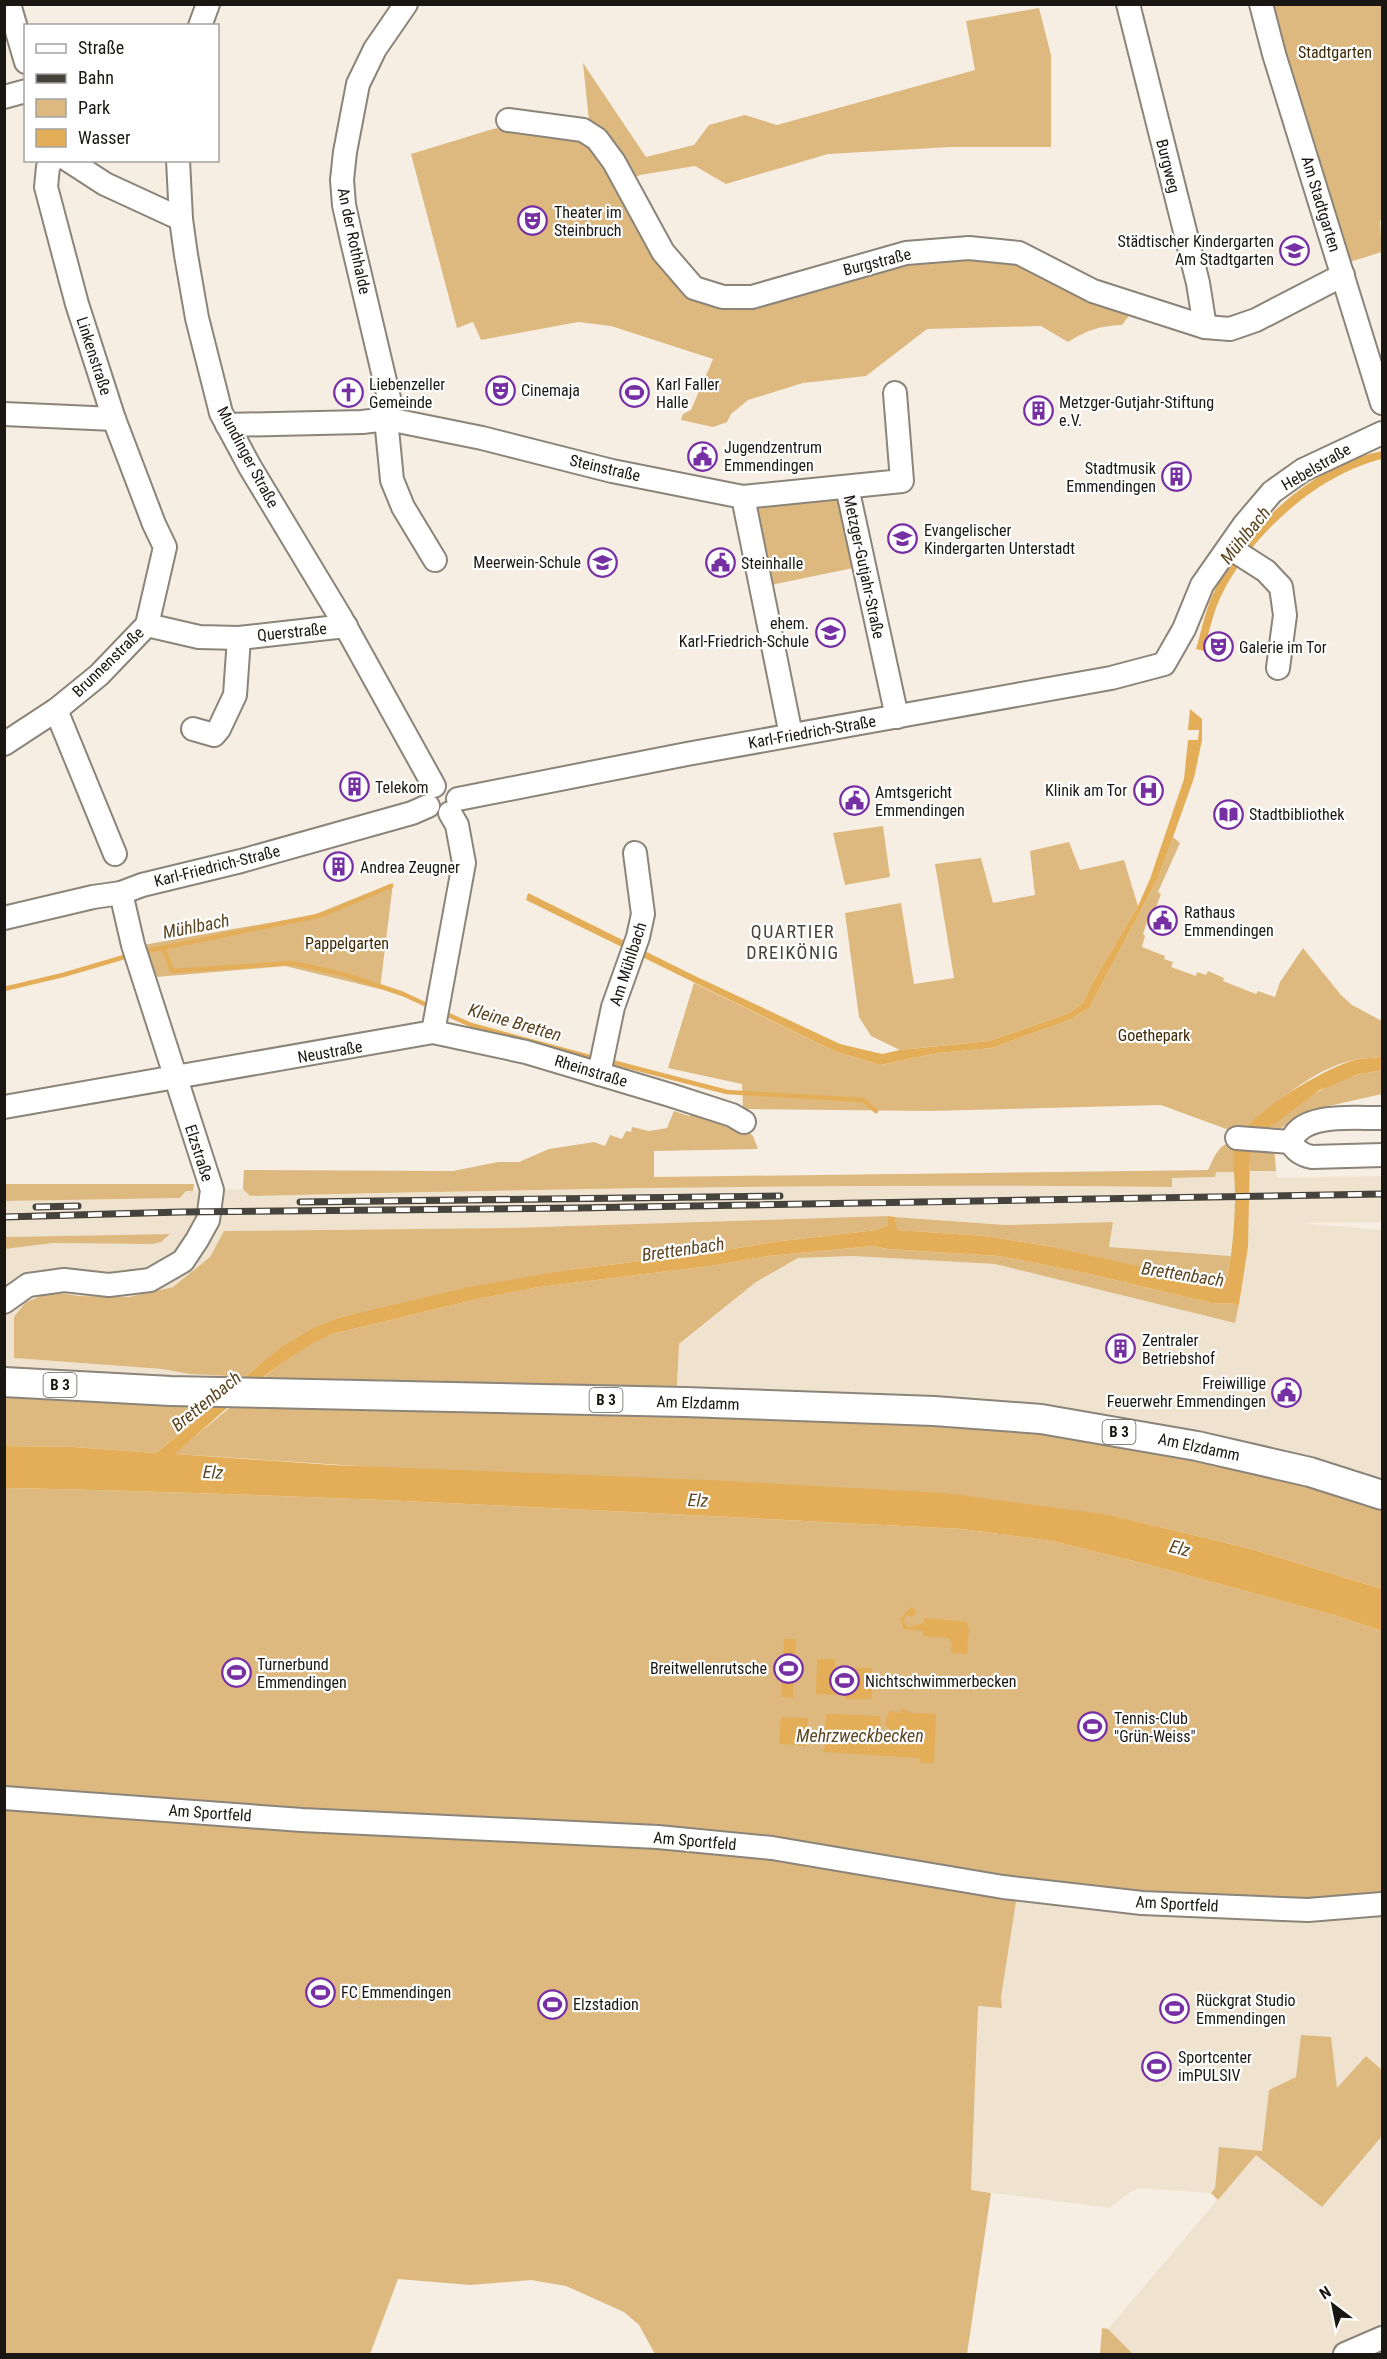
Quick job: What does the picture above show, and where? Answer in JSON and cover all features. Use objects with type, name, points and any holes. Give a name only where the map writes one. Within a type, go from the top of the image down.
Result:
[{"type":"main road","name":"Am Elzdamm","points":[[4,1382],[262,1393],[709,1403],[934,1411],[1041,1419],[1197,1446],[1310,1472],[1383,1495]]},
{"type":"street","points":[[9,4],[24,55]]},
{"type":"street","points":[[201,24],[208,4]]},
{"type":"street","name":"An der Rothhalde","points":[[406,4],[375,48],[358,84],[343,162],[342,180],[344,204],[389,398],[392,480],[396,494],[435,560]]},
{"type":"street","name":"Burgweg","points":[[1128,4],[1198,283],[1205,327]]},
{"type":"street","name":"Am Stadtgarten","points":[[1261,4],[1274,54],[1383,403]]},
{"type":"street","points":[[4,97],[24,92]]},
{"type":"street","name":"Burgstraße","points":[[508,120],[583,130],[597,139],[614,162],[663,252],[694,288],[723,297],[752,297],[906,253],[969,248],[1019,253],[1093,291],[1205,327],[1230,329],[1256,320],[1343,274]]},
{"type":"street","name":"Linkenstraße","points":[[51,162],[48,167],[46,188],[77,304],[114,419],[153,524],[165,548]]},
{"type":"street","points":[[71,162],[105,184],[181,219]]},
{"type":"street","name":"Mundinger Straße","points":[[178,162],[181,219],[197,318],[210,372],[227,425],[346,626],[431,796]]},
{"type":"street","name":"Metzger-Gutjahr-Straße","points":[[895,393],[902,481],[847,487],[897,717]]},
{"type":"street","points":[[4,414],[114,419]]},
{"type":"street","name":"Steinstraße","points":[[227,425],[362,422],[388,419],[482,438],[612,471],[743,497],[847,487]]},
{"type":"street","name":"Hebelstraße","points":[[1164,663],[1184,629],[1202,585],[1238,553],[1258,507],[1280,485],[1326,458],[1383,433]]},
{"type":"street","points":[[743,497],[791,735]]},
{"type":"street","name":"Brunnenstraße","points":[[4,744],[56,710],[99,675],[147,625],[165,548]]},
{"type":"street","points":[[1238,553],[1266,571],[1281,587],[1285,615],[1278,668]]},
{"type":"street","name":"Querstraße","points":[[147,625],[199,637],[239,638],[346,626]]},
{"type":"street","name":"Querstraße","points":[[193,729],[214,735],[219,729],[235,695],[239,638]]},
{"type":"street","name":"Karl-Friedrich-Straße","points":[[454,806],[519,785],[1132,674],[1164,663]]},
{"type":"street","points":[[56,710],[115,854]]},
{"type":"street","points":[[431,796],[444,784],[454,788],[454,806],[464,863],[435,1021]]},
{"type":"street","name":"Karl-Friedrich-Straße","points":[[4,918],[93,897],[121,893],[142,885],[241,861],[412,813],[431,796]]},
{"type":"street","name":"Am Mühlbach","points":[[601,1065],[613,1007],[643,914],[635,853]]},
{"type":"street","name":"Elzstraße","points":[[4,1302],[28,1285],[64,1280],[109,1285],[150,1280],[183,1261],[208,1220],[212,1190],[136,955],[121,893]]},
{"type":"street","name":"Rheinstraße","points":[[435,1021],[526,1052],[601,1065],[744,1122]]},
{"type":"street","name":"Neustraße","points":[[4,1107],[175,1079],[435,1021]]},
{"type":"street","points":[[1383,1119],[1315,1121],[1293,1134],[1291,1142],[1294,1148],[1304,1156],[1383,1155]]},
{"type":"street","points":[[1237,1138],[1291,1142]]},
{"type":"street","name":"Am Sportfeld","points":[[4,1798],[302,1820],[658,1837],[771,1848],[1003,1887],[1142,1903],[1308,1910],[1383,1904]]},
{"type":"street","points":[[1345,2355],[1383,2338]]},
{"type":"shaded area","points":[[1276,1171],[1277,1178],[1382,1176],[1382,1222],[1300,1223],[1382,1230],[1382,1509],[1292,1481],[1077,1439],[959,1421],[677,1411],[679,1345],[756,1282],[798,1258],[853,1256],[995,1264],[1235,1323],[1246,1257],[1108,1247],[1113,1222],[1006,1225],[888,1216],[506,1228],[224,1231],[210,1257],[173,1287],[129,1297],[79,1296],[59,1293],[25,1303],[14,1317],[14,1358],[246,1377],[215,1405],[5,1397],[5,1249],[53,1243],[142,1244],[169,1234],[5,1237],[4,1201],[180,1198],[186,1191],[243,1189],[250,1196],[919,1185],[1171,1187],[1171,1178],[1215,1177],[1215,1172]]},
{"type":"shaded area","points":[[1018,1889],[1382,1904],[1382,2070],[1366,2056],[1337,2089],[1296,2078],[1269,2090],[1262,2152],[1219,2147],[1215,2188],[1211,2193],[1140,2188],[1130,2192],[1110,2208],[971,2190],[978,2005],[1002,2008],[1001,1997]]},
{"type":"shaded area","points":[[1382,2136],[1382,2354],[1133,2354],[1108,2329],[1256,2154],[1322,2207]]},
{"type":"green space","name":"Stadtgarten","points":[[1273,5],[1382,5],[1382,220],[1380,221],[1382,252],[1343,264]]},
{"type":"green space","points":[[1039,8],[1051,55],[1051,147],[950,147],[828,154],[726,184],[695,166],[640,175],[617,185],[696,295],[931,256],[1020,261],[1131,313],[1122,325],[1094,329],[1068,342],[1041,326],[927,329],[866,376],[803,383],[748,400],[731,414],[727,422],[713,427],[681,420],[683,414],[691,410],[713,359],[611,326],[578,322],[481,340],[473,322],[457,328],[411,154],[510,126],[583,130],[589,121],[583,63],[646,157],[694,145],[709,125],[745,115],[777,125],[975,70],[966,21]]},
{"type":"green space","points":[[841,492],[858,567],[766,586],[750,501]]},
{"type":"green space","points":[[883,826],[890,877],[845,885],[833,833]]},
{"type":"green space","name":"Goethepark","points":[[1173,837],[1180,843],[1158,892],[1161,894],[1155,910],[1151,910],[1143,934],[1145,936],[1142,947],[1165,956],[1164,959],[1173,962],[1171,967],[1196,976],[1197,972],[1206,975],[1208,971],[1224,978],[1223,981],[1256,994],[1258,991],[1275,997],[1280,982],[1303,948],[1341,995],[1352,1005],[1382,1021],[1382,1057],[1339,1064],[1309,1079],[1281,1099],[1245,1132],[1229,1130],[1161,1105],[931,1111],[743,1109],[742,1084],[668,1068],[694,983],[834,1051],[880,1065],[938,1053],[992,1048],[1069,1020],[1089,1008],[1158,878]]},
{"type":"green space","points":[[1069,842],[1080,870],[1124,860],[1138,906],[1091,985],[1083,1003],[1067,1014],[989,1041],[900,1050],[871,1036],[859,1017],[845,913],[901,903],[914,984],[954,978],[935,864],[981,858],[993,903],[1035,895],[1030,851]]},
{"type":"green space","name":"Pappelgarten","points":[[393,883],[380,989],[285,966],[156,977],[143,945],[313,915]]},
{"type":"green space","points":[[1382,1070],[1382,1094],[1311,1110],[1273,1133],[1276,1171],[1250,1171],[1250,1153],[1255,1144],[1288,1112],[1337,1082]]},
{"type":"green space","points":[[697,1109],[743,1127],[753,1136],[758,1149],[654,1151],[654,1177],[1208,1170],[1222,1146],[1238,1141],[1235,1172],[1216,1172],[1215,1177],[1172,1178],[1172,1187],[826,1186],[250,1196],[243,1189],[244,1170],[453,1171],[498,1162],[519,1162],[549,1149],[594,1142],[605,1146],[610,1135],[622,1139],[626,1131],[631,1132],[632,1127],[649,1131],[667,1128],[674,1111],[689,1116]]},
{"type":"green space","points":[[5,1184],[194,1184],[193,1191],[186,1191],[180,1198],[5,1201]]},
{"type":"green space","points":[[888,1216],[888,1225],[877,1230],[567,1270],[338,1318],[259,1365],[246,1377],[14,1358],[14,1317],[25,1303],[43,1295],[59,1293],[79,1296],[129,1297],[173,1287],[210,1257],[224,1231],[506,1228]]},
{"type":"green space","points":[[895,1217],[1006,1225],[1113,1222],[1109,1247],[1231,1256],[1227,1278],[1218,1284],[1208,1283],[1048,1246],[985,1236],[896,1230]]},
{"type":"green space","points":[[170,1234],[161,1242],[153,1244],[53,1243],[5,1249],[5,1237]]},
{"type":"green space","points":[[873,1246],[888,1249],[999,1256],[1090,1274],[1211,1303],[1239,1304],[1235,1323],[995,1264],[853,1256],[798,1258],[756,1282],[679,1344],[677,1387],[263,1378],[296,1353],[332,1334],[478,1299],[539,1287],[710,1266],[768,1256]]},
{"type":"green space","points":[[4,1397],[215,1405],[156,1453],[74,1447],[5,1446]]},
{"type":"green space","points":[[234,1404],[959,1421],[1084,1440],[1250,1470],[1303,1483],[1382,1509],[1382,1589],[1251,1549],[1110,1515],[174,1454]]},
{"type":"green space","points":[[5,1488],[364,1499],[962,1529],[1052,1541],[1334,1615],[1382,1631],[1382,1904],[1018,1889],[1001,1997],[1002,2008],[978,2006],[971,2190],[991,2193],[967,2354],[655,2354],[639,2325],[624,2312],[566,2286],[531,2280],[470,2285],[398,2279],[370,2354],[5,2354]]},
{"type":"green space","points":[[1301,2035],[1331,2037],[1337,2088],[1366,2056],[1382,2070],[1382,2136],[1322,2207],[1256,2155],[1218,2200],[1211,2193],[1215,2188],[1219,2147],[1262,2151],[1269,2090],[1296,2077]]},
{"type":"green space","points":[[1102,2328],[1108,2329],[1133,2354],[1100,2354]]},
{"type":"water","points":[[1382,451],[1382,459],[1334,478],[1289,510],[1268,529],[1250,550],[1222,594],[1204,651],[1196,649],[1216,588],[1229,565],[1264,521],[1308,484],[1331,470],[1356,458]]},
{"type":"water","points":[[1190,709],[1202,719],[1202,740],[1194,778],[1158,878],[1089,1008],[1069,1020],[992,1048],[938,1053],[880,1065],[834,1051],[526,900],[528,893],[695,976],[840,1044],[882,1054],[989,1041],[1067,1014],[1083,1003],[1091,985],[1138,906],[1150,879],[1184,779],[1188,740],[1198,740],[1199,730],[1188,730]]},
{"type":"water","name":"Elz","points":[[1382,1057],[1382,1070],[1356,1075],[1320,1090],[1265,1131],[1250,1154],[1248,1247],[1239,1304],[1211,1303],[1090,1274],[999,1256],[888,1249],[873,1246],[768,1256],[710,1266],[539,1287],[478,1299],[332,1334],[269,1373],[175,1454],[333,1465],[708,1480],[945,1493],[1110,1515],[1251,1549],[1382,1589],[1382,1631],[1334,1615],[1052,1541],[962,1529],[364,1499],[5,1488],[5,1446],[74,1447],[156,1453],[283,1346],[312,1329],[338,1318],[469,1287],[567,1270],[877,1230],[888,1225],[888,1216],[895,1217],[897,1230],[985,1236],[1048,1246],[1218,1284],[1227,1278],[1231,1256],[1235,1214],[1234,1150],[1241,1134],[1268,1108],[1322,1074],[1355,1060]]},
{"type":"water","points":[[911,1607],[915,1609],[915,1614],[912,1617],[907,1615],[903,1621],[909,1627],[924,1623],[924,1618],[967,1622],[969,1629],[967,1654],[951,1653],[952,1643],[949,1638],[923,1636],[923,1631],[904,1629],[900,1619]]},
{"type":"water","name":"Breitwellenrutsche","points":[[784,1639],[796,1639],[793,1698],[781,1697]]},
{"type":"water","name":"Nichtschwimmerbecken","points":[[817,1659],[835,1659],[835,1668],[872,1668],[872,1699],[845,1699],[845,1695],[816,1694]]},
{"type":"water","name":"Mehrzweckbecken","points":[[903,1708],[911,1713],[936,1714],[934,1763],[920,1763],[920,1758],[824,1752],[826,1714],[880,1716],[881,1734],[909,1735],[904,1728],[892,1731],[885,1725],[888,1713],[891,1711],[899,1713]]},
{"type":"water","points":[[781,1717],[808,1718],[807,1746],[779,1744]]},
{"type":"waterway","name":"Mühlbach","points":[[142,952],[322,915],[391,886]]},
{"type":"waterway","name":"Kleine Bretten","points":[[163,947],[172,971],[293,963],[346,975],[403,994],[431,1007]]},
{"type":"waterway","name":"Mühlbach","points":[[4,989],[131,955]]},
{"type":"waterway","name":"Kleine Bretten","points":[[444,1013],[471,1025],[597,1059]]},
{"type":"waterway","name":"Kleine Bretten","points":[[608,1061],[727,1092],[863,1100],[876,1111]]},
{"type":"railway","points":[[4,1217],[181,1212],[577,1208],[1382,1194]]},
{"type":"railway","points":[[300,1202],[780,1196]]},
{"type":"railway","points":[[36,1207],[78,1206]]},
{"type":"place","name":"Theater im Steinbruch","points":[[533,221]]},
{"type":"place","name":"Städtischer Kindergarten Am Stadtgarten","points":[[1295,250]]},
{"type":"place","name":"Cinemaja","points":[[500,390]]},
{"type":"place","name":"Liebenzeller Gemeinde","points":[[348,393]]},
{"type":"place","name":"Karl Faller Halle","points":[[635,393]]},
{"type":"place","name":"Metzger-Gutjahr-Stiftung e.V.","points":[[1038,411]]},
{"type":"place","name":"Jugendzentrum Emmendingen","points":[[703,456]]},
{"type":"place","name":"Stadtmusik Emmendingen","points":[[1177,477]]},
{"type":"place","name":"Evangelischer Kindergarten Unterstadt","points":[[903,539]]},
{"type":"place","name":"Meerwein-Schule","points":[[602,562]]},
{"type":"place","name":"Steinhalle","points":[[720,563]]},
{"type":"place","name":"ehem. Karl-Friedrich-Schule","points":[[830,632]]},
{"type":"place","name":"Galerie im Tor","points":[[1218,647]]},
{"type":"place","name":"Telekom","points":[[354,787]]},
{"type":"place","name":"Klinik am Tor","points":[[1148,790]]},
{"type":"place","name":"Amtsgericht Emmendingen","points":[[854,801]]},
{"type":"place","name":"Stadtbibliothek","points":[[1228,814]]},
{"type":"place","name":"Andrea Zeugner","points":[[339,867]]},
{"type":"place","name":"Rathaus Emmendingen","points":[[1163,921]]},
{"type":"place","name":"Zentraler Betriebshof","points":[[1121,1349]]},
{"type":"place","name":"Freiwillige Feuerwehr Emmendingen","points":[[1287,1392]]},
{"type":"place","name":"Breitwellenrutsche","points":[[788,1668]]},
{"type":"place","name":"Turnerbund Emmendingen","points":[[236,1673]]},
{"type":"place","name":"Nichtschwimmerbecken","points":[[844,1681]]},
{"type":"place","name":"Tennis-Club \"Grün-Weiss\"","points":[[1093,1727]]},
{"type":"place","name":"FC Emmendingen","points":[[320,1992]]},
{"type":"place","name":"Elzstadion","points":[[552,2004]]},
{"type":"place","name":"Rückgrat Studio Emmendingen","points":[[1175,2009]]},
{"type":"place","name":"Sportcenter imPULSIV","points":[[1157,2066]]},
{"type":"district","name":"QUARTIER DREIKÖNIG","points":[[793,941]]},
{"type":"water label","name":"Brettenbach","points":[[683,1249]]},
{"type":"water label","name":"Brettenbach","points":[[1183,1274]]},
{"type":"water label","name":"Brettenbach","points":[[206,1401]]}]
